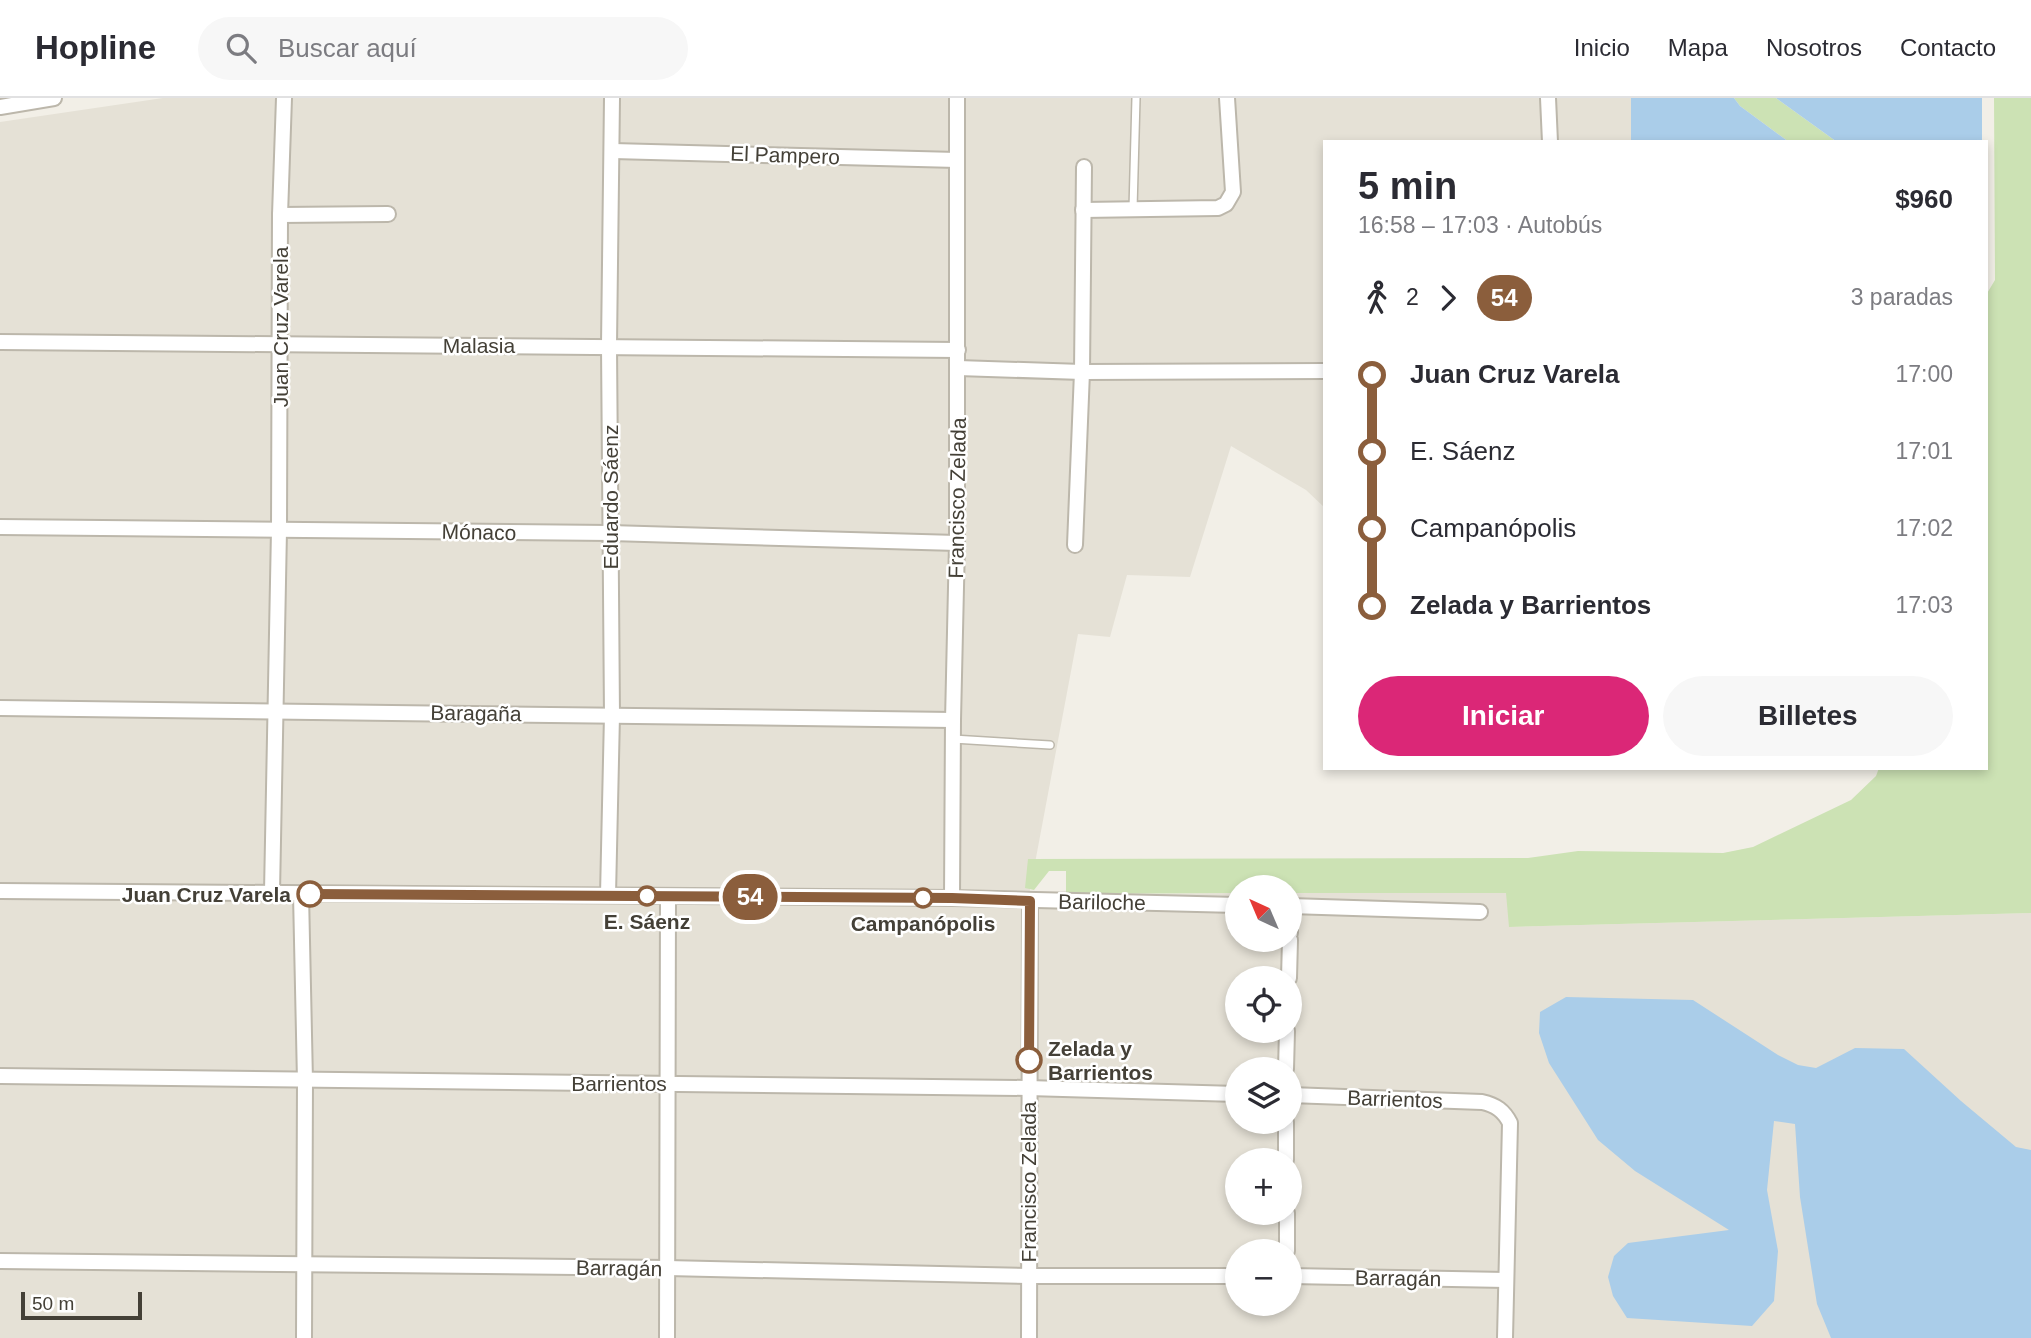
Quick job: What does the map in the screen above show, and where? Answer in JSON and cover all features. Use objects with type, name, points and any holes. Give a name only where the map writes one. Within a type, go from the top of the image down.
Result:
[{"type":"street","points":[[0,107],[54,98]]},
{"type":"street","name":"Juan Cruz Varela","points":[[272,892],[279,530],[280,215],[284,98]]},
{"type":"street","name":"Eduardo Sáenz","points":[[608,895],[612,715],[609,346],[612,98]]},
{"type":"street","name":"Francisco Zelada","points":[[952,898],[957,543],[957,98]]},
{"type":"street","points":[[1083,210],[1218,208],[1226,204],[1233,192],[1227,98]]},
{"type":"street","points":[[1548,98],[1550,140]]},
{"type":"street","name":"El Pampero","points":[[613,151],[957,160]]},
{"type":"street","points":[[1075,545],[1082,372],[1084,167]]},
{"type":"street","points":[[280,215],[388,214]]},
{"type":"street","name":"Malasia","points":[[0,342],[958,350]]},
{"type":"street","points":[[958,368],[1082,372],[1323,371]]},
{"type":"street","name":"Mónaco","points":[[0,527],[610,533],[957,543]]},
{"type":"street","name":"Baragaña","points":[[0,708],[953,720]]},
{"type":"street","name":"Bariloche","points":[[0,891],[952,898],[1225,905]]},
{"type":"street","points":[[301,894],[305,1081],[304,1338]]},
{"type":"street","points":[[667,1338],[668,896]]},
{"type":"street","name":"Francisco Zelada","points":[[1029,1338],[1030,901]]},
{"type":"street","points":[[1302,906],[1480,912]]},
{"type":"street","name":"Barrientos","points":[[0,1076],[1028,1088],[1225,1094]]},
{"type":"street","name":"Barrientos","points":[[1302,1096],[1482,1102],[1499,1108],[1510,1123],[1506,1280]]},
{"type":"street","name":"Barragán","points":[[0,1261],[667,1268],[1029,1276],[1225,1276]]},
{"type":"street","name":"Barragán","points":[[1302,1276],[1506,1280]]},
{"type":"street","points":[[1506,1280],[1506,1338]]},
{"type":"lane","points":[[1133,209],[1136,98]]},
{"type":"lane","points":[[953,739],[1050,745]]},
{"type":"shaded area","points":[[163,98],[1631,98],[1631,140],[1323,140],[1323,506],[1306,490],[1231,446],[1190,577],[1127,575],[1110,637],[1078,634],[1029,895],[1225,893],[1225,952],[1302,952],[1302,893],[1507,893],[1510,927],[2031,913],[2031,1338],[0,1338],[0,122]]},
{"type":"green space","points":[[1734,98],[1776,98],[1834,140],[1786,140],[1740,106]]},
{"type":"green space","name":"Campanópolis","points":[[1994,98],[2031,98],[2031,913],[1509,927],[1506,893],[1302,893],[1302,875],[1225,875],[1225,893],[1066,894],[1066,871],[1049,871],[1034,890],[1025,888],[1028,859],[1528,858],[1578,851],[1723,853],[1753,847],[1851,800],[1876,776],[1878,770],[1988,770],[1988,292],[1995,280]]},
{"type":"water","points":[[1631,98],[1734,98],[1740,106],[1786,140],[1631,140]]},
{"type":"water","points":[[1776,98],[1982,98],[1982,140],[1834,140]]},
{"type":"water","points":[[1566,997],[1693,1000],[1778,1055],[1798,1065],[1816,1068],[1855,1048],[1904,1049],[2016,1147],[2031,1150],[2031,1338],[1831,1338],[1817,1304],[1800,1197],[1795,1124],[1774,1121],[1767,1190],[1778,1251],[1774,1301],[1752,1326],[1627,1318],[1613,1296],[1608,1277],[1614,1256],[1628,1243],[1729,1230],[1635,1171],[1598,1140],[1549,1063],[1539,1033],[1540,1012]]},
{"type":"bus line","name":"54","points":[[310,894],[952,898],[1030,901],[1029,1060]]},
{"type":"place","name":"Juan Cruz Varela","points":[[310,894]]},
{"type":"place","name":"E. Sáenz","points":[[647,896]]},
{"type":"place","name":"Campanópolis","points":[[923,898]]},
{"type":"place","name":"Zelada y Barrientos","points":[[1029,1060]]}]
